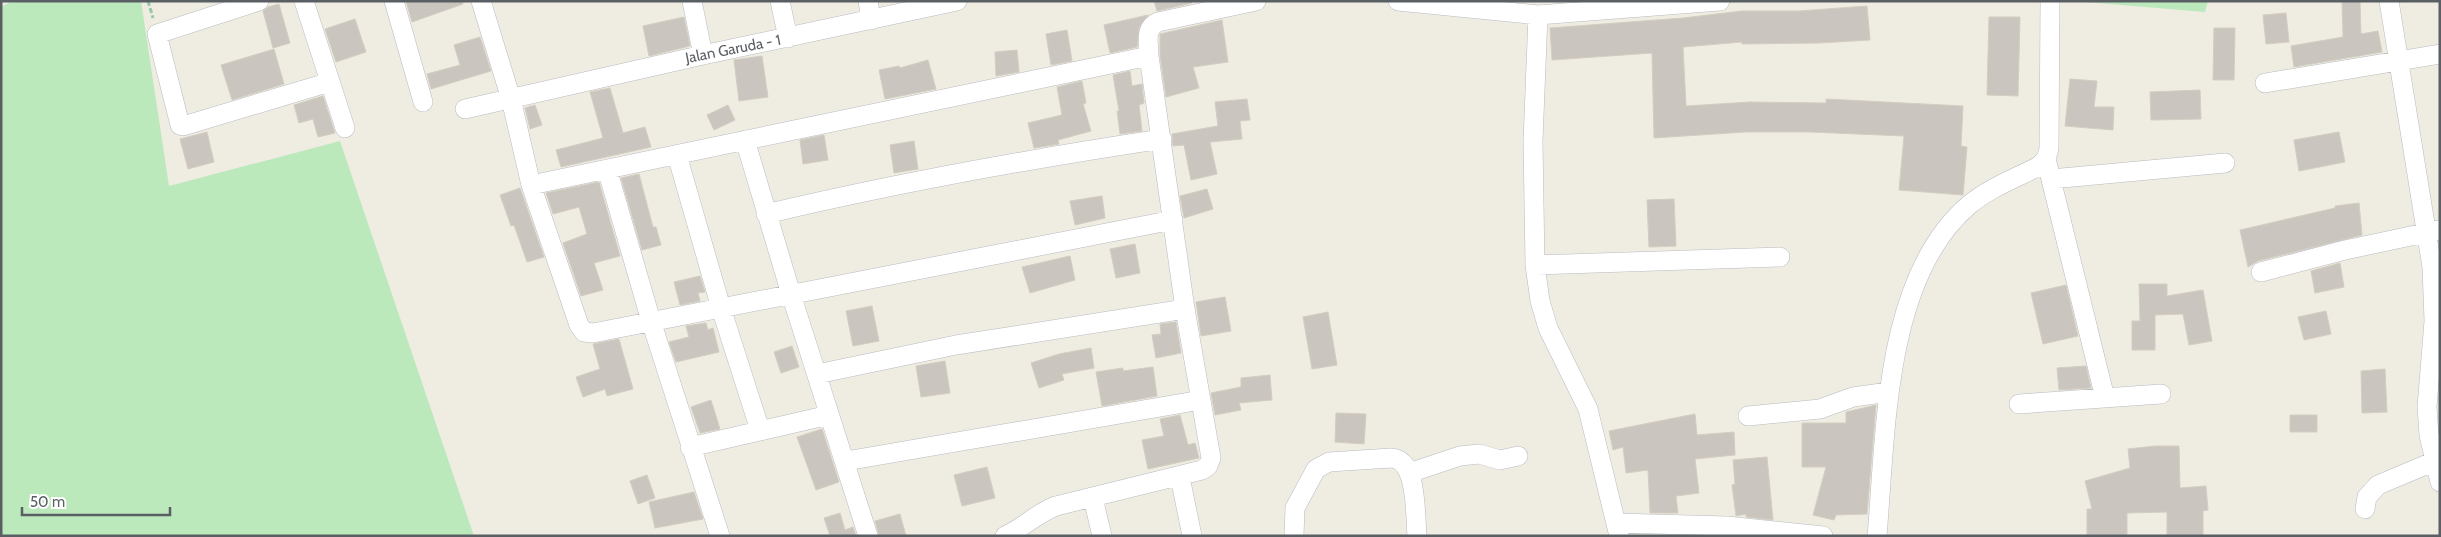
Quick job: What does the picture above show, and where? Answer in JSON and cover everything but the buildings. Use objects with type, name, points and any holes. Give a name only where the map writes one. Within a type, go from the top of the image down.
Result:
[{"type":"street","points":[[259,1],[157,34],[180,125],[183,126],[250,107],[330,82]]},
{"type":"street","points":[[304,1],[345,128]]},
{"type":"street","points":[[394,1],[423,102]]},
{"type":"street","points":[[482,1],[510,99],[531,185],[579,325],[584,332],[593,333],[1173,220]]},
{"type":"street","points":[[692,1],[703,55]]},
{"type":"street","points":[[780,1],[788,38]]},
{"type":"street","points":[[868,1],[871,20]]},
{"type":"street","name":"Jalan Garuda - 1","points":[[465,109],[703,55],[957,1]]},
{"type":"street","points":[[1007,535],[1047,509],[1180,477],[1202,470],[1208,466],[1211,458],[1185,308],[1149,56],[1148,30],[1152,24],[1256,1]]},
{"type":"street","points":[[1398,1],[1545,10],[1720,1]]},
{"type":"street","points":[[2050,1],[2048,149],[2046,159],[2105,398]]},
{"type":"street","points":[[2388,1],[2397,62],[2434,231],[2433,408],[2435,461],[2440,482]]},
{"type":"street","points":[[1545,10],[1533,141],[1535,265],[1543,316],[1588,409],[1618,529],[1727,526],[1823,536]]},
{"type":"street","points":[[2265,83],[2440,54]]},
{"type":"street","points":[[531,185],[1149,56]]},
{"type":"street","points":[[766,214],[1034,160],[1162,139]]},
{"type":"street","points":[[745,140],[766,214],[829,415],[846,461],[868,536]]},
{"type":"street","points":[[677,155],[721,308],[760,430]]},
{"type":"street","points":[[1877,536],[1889,392],[1896,347],[1904,314],[1929,256],[1957,216],[1971,203],[2039,166],[2046,159]]},
{"type":"street","points":[[2051,179],[2225,163]]},
{"type":"street","points":[[607,170],[651,321],[720,536]]},
{"type":"street","points":[[2262,272],[2434,231]]},
{"type":"street","points":[[1535,265],[1780,257]]},
{"type":"street","points":[[817,374],[956,345],[1185,308]]},
{"type":"street","points":[[1748,416],[1820,409],[1853,397],[1889,392]]},
{"type":"street","points":[[2020,404],[2161,394]]},
{"type":"street","points":[[846,461],[1201,400]]},
{"type":"street","points":[[690,447],[829,415]]},
{"type":"street","points":[[1409,473],[1460,456],[1479,454],[1500,460],[1518,456]]},
{"type":"street","points":[[1294,536],[1295,508],[1316,469],[1329,462],[1398,458],[1412,480],[1417,536]]},
{"type":"street","points":[[2365,509],[2367,497],[2378,485],[2435,461]]},
{"type":"street","points":[[1180,477],[1192,536]]},
{"type":"street","points":[[1093,498],[1102,536]]},
{"type":"green space","points":[[12,1],[141,1],[169,186],[340,141],[474,536],[1,536],[1,7]]},
{"type":"green space","points":[[2073,1],[2208,1],[2205,12]]}]
